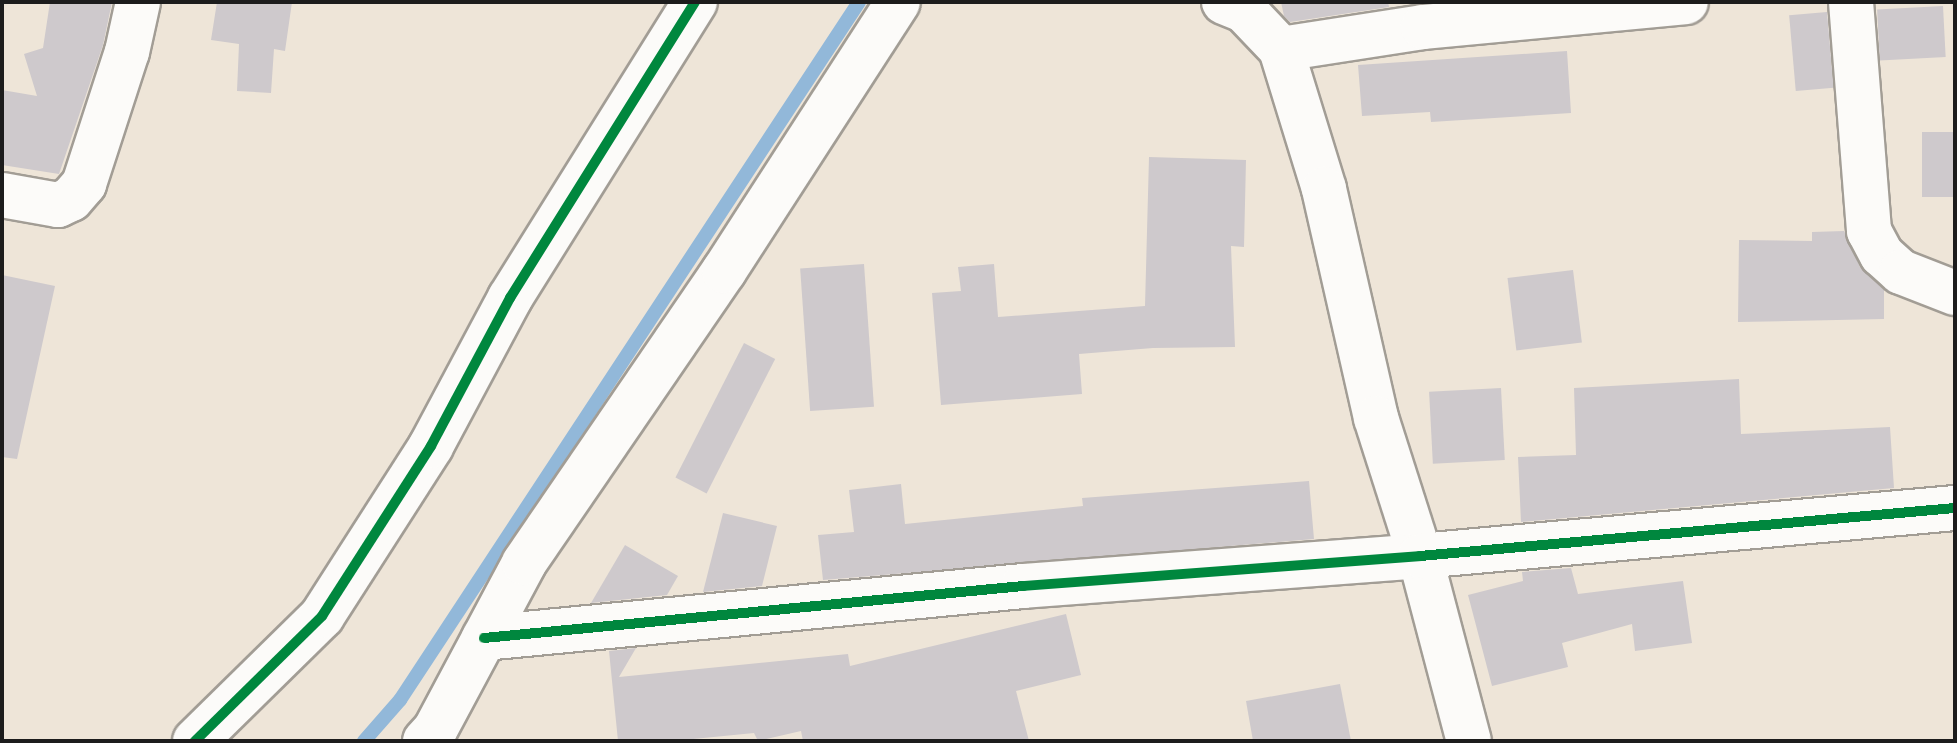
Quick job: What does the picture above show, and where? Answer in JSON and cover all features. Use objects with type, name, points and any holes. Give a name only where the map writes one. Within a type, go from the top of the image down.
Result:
[{"type":"street","points":[[2,195],[58,205],[71,199],[84,184],[127,52],[138,2]]},
{"type":"street","points":[[195,741],[322,616],[431,446],[510,298],[695,2]]},
{"type":"street","points":[[425,741],[435,730],[524,563],[724,271],[898,2]]},
{"type":"street","points":[[1224,2],[1244,10],[1281,49],[1324,189],[1376,418],[1420,556],[1469,741]]},
{"type":"street","points":[[1281,49],[1423,27],[1686,2]]},
{"type":"street","points":[[1851,2],[1869,231],[1882,255],[1901,272],[1955,293]]},
{"type":"street","points":[[484,638],[1023,586],[1420,556],[1955,508]]},
{"type":"building","points":[[50,2],[112,2],[103,45],[59,174],[2,165],[2,90],[37,96],[24,54],[43,48]]},
{"type":"building","points":[[217,2],[292,2],[285,51],[274,49],[271,93],[237,91],[239,44],[211,40]]},
{"type":"building","points":[[1281,2],[1388,2],[1389,7],[1290,22],[1284,16]]},
{"type":"building","points":[[1943,6],[1946,57],[1880,60],[1877,9]]},
{"type":"building","points":[[1827,12],[1834,88],[1796,91],[1789,15]]},
{"type":"building","points":[[1567,51],[1571,113],[1431,122],[1430,112],[1362,116],[1358,65]]},
{"type":"building","points":[[1922,132],[1955,132],[1955,197],[1922,197]]},
{"type":"building","points":[[1149,157],[1246,160],[1244,247],[1231,246],[1235,347],[1153,348],[1079,354],[1082,394],[941,405],[932,293],[961,291],[958,267],[994,264],[998,317],[1145,306]]},
{"type":"building","points":[[1844,231],[1860,267],[1884,290],[1884,319],[1738,322],[1739,240],[1812,241],[1812,232]]},
{"type":"building","points":[[864,264],[874,407],[810,411],[800,268]]},
{"type":"building","points":[[1573,270],[1582,342],[1516,350],[1507,278]]},
{"type":"building","points":[[2,275],[55,286],[17,459],[2,457]]},
{"type":"building","points":[[744,343],[775,359],[707,493],[675,478]]},
{"type":"building","points":[[1739,379],[1741,434],[1890,427],[1894,488],[1521,522],[1518,457],[1576,455],[1574,388]]},
{"type":"building","points":[[1501,388],[1505,460],[1433,464],[1429,392]]},
{"type":"building","points":[[1309,481],[1314,539],[823,580],[818,535],[854,532],[849,490],[901,484],[905,524],[1083,506],[1082,498]]},
{"type":"building","points":[[723,513],[777,526],[762,586],[703,592]]},
{"type":"building","points":[[625,545],[678,576],[667,595],[591,603]]},
{"type":"building","points":[[1571,568],[1578,594],[1683,581],[1692,643],[1635,651],[1632,624],[1562,643],[1568,667],[1492,686],[1468,595],[1523,581],[1522,572]]},
{"type":"building","points":[[1066,614],[1081,675],[1016,691],[1029,741],[803,741],[801,731],[758,741],[754,733],[673,741],[618,741],[609,651],[636,648],[619,677],[848,654],[850,666]]},
{"type":"building","points":[[1340,684],[1351,741],[1253,741],[1246,701]]},
{"type":"waterway","points":[[364,741],[400,700],[859,2]]},
{"type":"cycle path","points":[[195,741],[322,616],[431,446],[510,298],[695,2]]},
{"type":"cycle path","points":[[484,638],[1023,586],[1420,556],[1955,508]]}]
